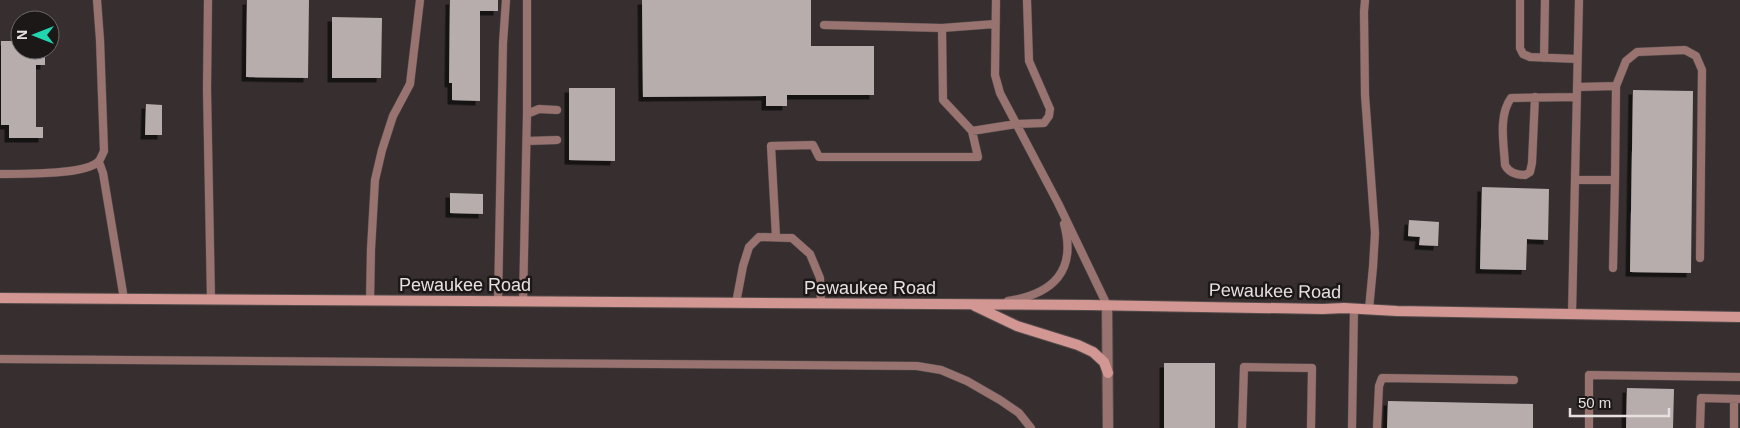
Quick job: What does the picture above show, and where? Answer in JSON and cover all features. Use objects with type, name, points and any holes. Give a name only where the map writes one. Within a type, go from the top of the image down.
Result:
[{"type":"main road","name":"Pewaukee Road","points":[[0,298],[1107,305],[1354,308],[1740,317]]},
{"type":"main road","points":[[972,304],[1018,326],[1078,345],[1093,352],[1104,362],[1108,373]]},
{"type":"street","points":[[1107,305],[1108,428]]},
{"type":"lane","points":[[0,174],[40,175],[89,167],[99,162],[104,151],[97,0]]},
{"type":"lane","points":[[208,0],[211,300]]},
{"type":"lane","points":[[370,301],[370,250],[375,180],[393,116],[410,84],[420,0]]},
{"type":"lane","points":[[498,302],[503,43],[506,0]]},
{"type":"lane","points":[[523,302],[528,114],[528,0]]},
{"type":"lane","points":[[996,0],[995,74],[1000,93],[1058,203],[1107,305]]},
{"type":"lane","points":[[972,131],[1016,124],[1044,123],[1049,116],[1050,109],[1029,61],[1027,0]]},
{"type":"lane","points":[[1365,0],[1365,96],[1375,232],[1374,268],[1369,309]]},
{"type":"lane","points":[[1520,0],[1520,48],[1523,54],[1530,57],[1577,59]]},
{"type":"lane","points":[[1544,58],[1545,0]]},
{"type":"lane","points":[[1572,314],[1579,0]]},
{"type":"lane","points":[[824,25],[942,28],[996,24]]},
{"type":"lane","points":[[776,237],[771,146],[813,145],[819,157],[978,157],[972,131],[943,100],[942,28]]},
{"type":"lane","points":[[1613,268],[1616,86],[1626,61],[1637,52],[1685,50],[1696,56],[1702,70],[1700,258]]},
{"type":"lane","points":[[1577,87],[1616,86]]},
{"type":"lane","points":[[1534,97],[1532,163],[1530,172],[1525,175],[1515,175],[1505,165],[1504,120],[1507,104],[1512,98],[1534,97],[1577,97]]},
{"type":"lane","points":[[528,114],[539,109],[557,110]]},
{"type":"lane","points":[[526,141],[557,140]]},
{"type":"lane","points":[[99,162],[103,173],[124,299]]},
{"type":"lane","points":[[1576,180],[1615,180]]},
{"type":"lane","points":[[989,304],[1031,296],[1050,286],[1061,274],[1068,257],[1069,240],[1058,203]]},
{"type":"lane","points":[[736,303],[743,266],[749,247],[760,237],[776,237],[792,238],[810,254],[820,278],[822,304]]},
{"type":"lane","points":[[1352,428],[1354,308]]},
{"type":"lane","points":[[0,359],[917,366],[941,370],[967,381],[1019,413],[1031,428]]},
{"type":"lane","points":[[1242,428],[1244,367],[1312,368],[1312,428]]},
{"type":"lane","points":[[1588,428],[1590,375],[1740,377]]},
{"type":"lane","points":[[1377,428],[1379,386],[1382,378],[1514,380]]},
{"type":"lane","points":[[1700,428],[1701,398],[1737,399],[1734,428]]},
{"type":"building","points":[[247,0],[309,0],[308,78],[246,77]]},
{"type":"building","points":[[450,0],[498,0],[498,11],[480,11],[480,101],[452,100],[452,83],[449,83]]},
{"type":"building","points":[[642,0],[811,0],[811,46],[874,46],[874,95],[787,95],[787,106],[766,106],[766,96],[643,97]]},
{"type":"building","points":[[332,17],[382,18],[381,78],[332,78]]},
{"type":"building","points":[[1,41],[10,41],[10,60],[45,60],[45,65],[36,65],[36,127],[43,127],[43,138],[9,138],[9,125],[1,125]]},
{"type":"building","points":[[569,88],[615,88],[615,161],[569,160]]},
{"type":"building","points":[[1633,90],[1693,91],[1691,273],[1630,272]]},
{"type":"building","points":[[146,104],[162,105],[162,135],[145,135]]},
{"type":"building","points":[[1482,187],[1549,189],[1548,240],[1527,239],[1526,270],[1480,269]]},
{"type":"building","points":[[450,193],[483,194],[483,214],[450,213]]},
{"type":"building","points":[[1409,220],[1439,222],[1438,246],[1419,245],[1420,237],[1408,236]]},
{"type":"building","points":[[1164,363],[1215,363],[1215,428],[1164,428]]},
{"type":"building","points":[[1627,388],[1674,389],[1673,428],[1626,428]]},
{"type":"building","points":[[1388,401],[1533,404],[1533,428],[1387,428]]}]
